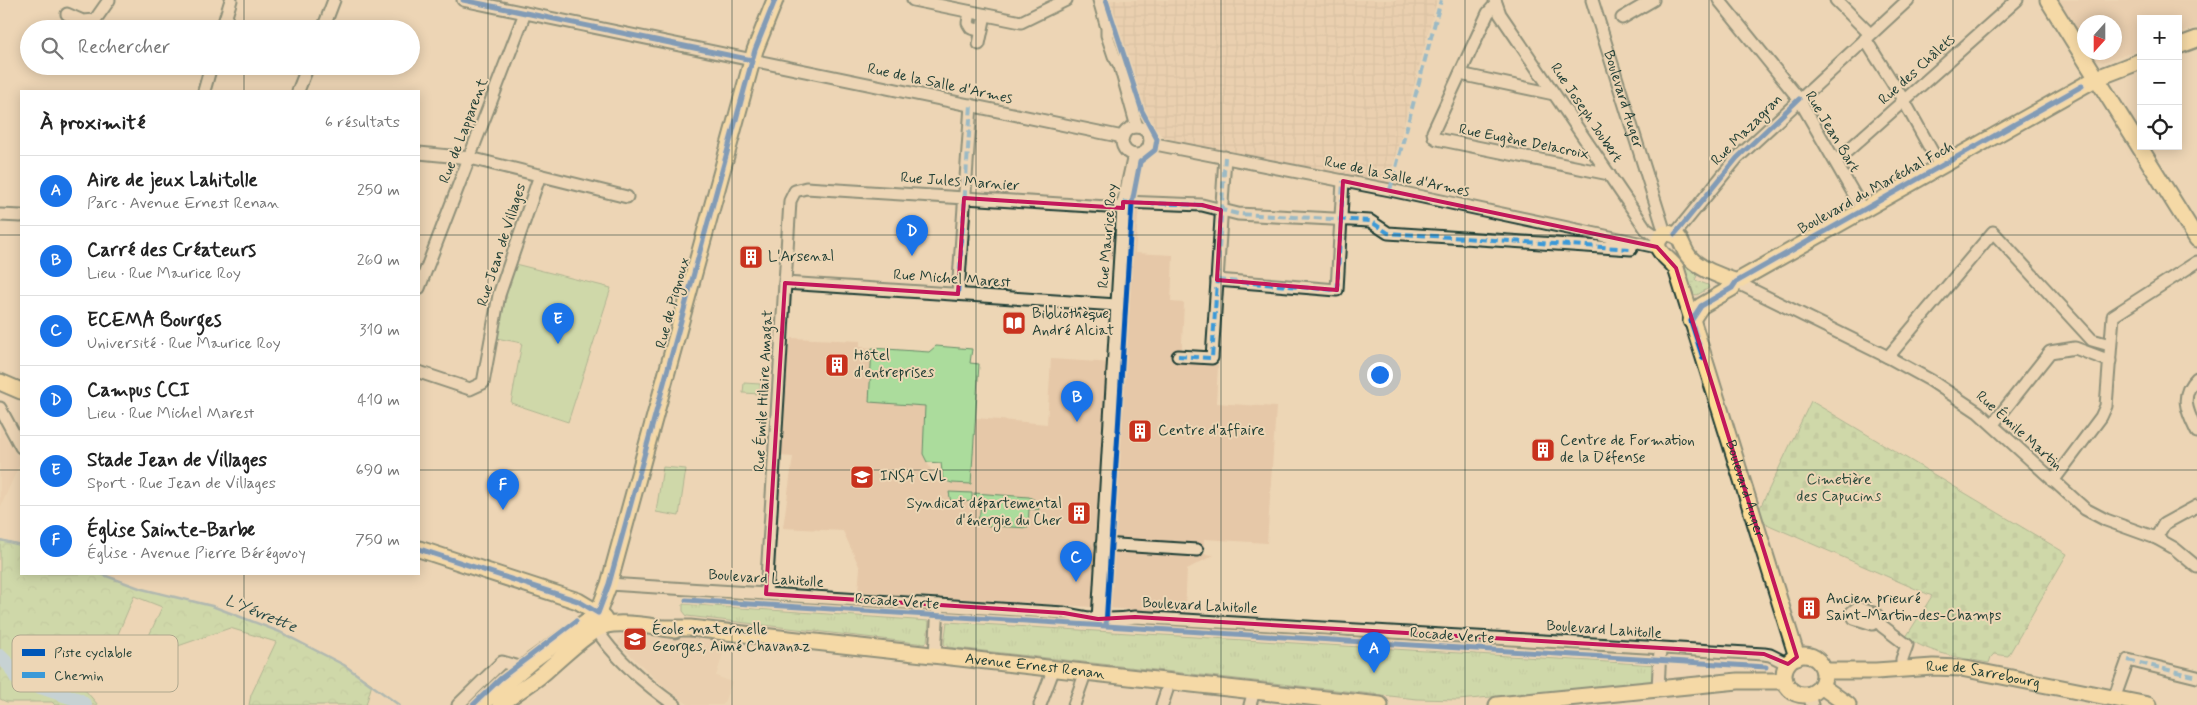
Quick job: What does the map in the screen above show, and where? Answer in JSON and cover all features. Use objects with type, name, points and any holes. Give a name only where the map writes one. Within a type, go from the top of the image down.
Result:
[{"type":"main road","name":"Rue de Pignoux","points":[[601,622],[609,584],[752,60],[775,0]]},
{"type":"main road","points":[[2048,0],[2197,239]]},
{"type":"main road","points":[[2182,45],[2197,39]]},
{"type":"main road","name":"Boulevard du Maréchal Foch","points":[[1691,321],[1701,306],[1732,288],[1736,282],[2096,78],[2137,63]]},
{"type":"main road","points":[[1666,234],[1680,238],[1691,259],[1736,282]]},
{"type":"main road","name":"Boulevard Auger","points":[[1666,234],[1788,669]]},
{"type":"main road","points":[[1683,293],[1689,300],[1701,303],[1712,300],[1722,288],[1723,282],[1719,274]]},
{"type":"main road","points":[[0,382],[20,391]]},
{"type":"main road","points":[[0,389],[20,397]]},
{"type":"main road","points":[[420,549],[578,601],[601,622]]},
{"type":"main road","name":"Avenue Ernest Renan","points":[[601,622],[657,619],[690,628],[1168,680],[1252,698],[1380,705]]},
{"type":"main road","points":[[480,705],[520,671],[601,622]]},
{"type":"main road","points":[[500,705],[520,689],[529,676],[585,630],[601,622]]},
{"type":"main road","name":"Avenue Ernest Renan","points":[[601,622],[665,628],[685,632],[690,628]]},
{"type":"main road","points":[[1497,705],[1600,700],[1658,689],[1738,681],[1788,669],[1808,656],[1814,658],[1822,666],[1823,678],[1810,700],[1792,691],[1788,669]]},
{"type":"main road","name":"Rue de Sarrebourg","points":[[1823,678],[1902,669],[1961,668],[2148,705]]},
{"type":"main road","points":[[1823,678],[1848,705]]},
{"type":"street","points":[[95,20],[109,0]]},
{"type":"street","points":[[225,20],[231,0]]},
{"type":"street","points":[[326,20],[334,0]]},
{"type":"street","name":"Rue de la Salle d'Armes","points":[[462,0],[1122,137]]},
{"type":"street","points":[[913,0],[1022,22],[1066,0]]},
{"type":"street","points":[[1099,0],[1108,28],[1107,35],[1114,56],[1120,66],[1137,127]]},
{"type":"street","name":"Boulevard Auger","points":[[1592,0],[1666,234]]},
{"type":"street","points":[[1622,18],[1653,0]]},
{"type":"street","name":"Rue Jean Bart","points":[[1719,0],[1799,99],[1863,210]]},
{"type":"street","points":[[1836,0],[1868,36],[1940,166]]},
{"type":"street","name":"Rue Mazagran","points":[[1666,234],[1737,158],[1908,0]]},
{"type":"street","name":"Rue des Châlets","points":[[1836,162],[2017,0]]},
{"type":"street","points":[[1496,2],[1488,13],[1460,74],[1554,94]]},
{"type":"street","name":"Rue Joseph Joubert","points":[[1496,2],[1554,94],[1646,229],[1666,234]]},
{"type":"street","points":[[970,12],[968,23],[971,28],[982,30]]},
{"type":"street","name":"Rue de Lapparent","points":[[420,285],[525,13]]},
{"type":"street","points":[[67,14],[81,20]]},
{"type":"street","points":[[979,44],[985,15]]},
{"type":"street","name":"Rue Eugène Delacroix","points":[[1460,74],[1434,132],[1434,136],[1437,139],[1610,174]]},
{"type":"street","points":[[204,90],[208,75]]},
{"type":"street","points":[[298,90],[304,75]]},
{"type":"street","points":[[958,294],[971,105]]},
{"type":"street","points":[[1137,127],[1147,132],[1150,143],[1145,152],[1134,155],[1126,152],[1122,145],[1122,137],[1126,131],[1137,127]]},
{"type":"street","name":"Rue de la Salle d'Armes","points":[[1150,143],[1343,181],[1634,246]]},
{"type":"street","points":[[420,153],[470,158],[626,197]]},
{"type":"street","name":"Rue Maurice Roy","points":[[1098,619],[1123,205],[1134,155]]},
{"type":"street","points":[[1178,356],[1212,358],[1225,157]]},
{"type":"street","name":"Rue Jean de Villages","points":[[420,372],[470,389],[483,383],[499,295],[540,175]]},
{"type":"street","points":[[1217,280],[1337,290],[1343,181]]},
{"type":"street","name":"Rue Jules Marnier","points":[[795,191],[806,188],[964,198],[1123,205],[1202,205],[1238,214],[1370,221],[1388,234],[1634,246]]},
{"type":"street","name":"Rue Émile Hilaire Amagat","points":[[766,594],[790,201],[795,191]]},
{"type":"street","points":[[0,215],[20,216]]},
{"type":"street","points":[[1888,357],[1992,232],[2092,340],[2110,345]]},
{"type":"street","points":[[1634,246],[1666,234]]},
{"type":"street","points":[[2053,481],[2106,406],[2113,316],[2197,262]]},
{"type":"street","name":"Rue Émile Martin","points":[[1736,282],[1888,357],[1962,400],[1992,424],[2085,509],[2106,520],[2156,538],[2174,548],[2197,567]]},
{"type":"street","name":"Rue Michel Marest","points":[[785,283],[1117,305]]},
{"type":"street","points":[[1992,424],[2050,352],[2074,348],[2110,361]]},
{"type":"street","points":[[2197,378],[2189,387],[2185,404],[2197,432]]},
{"type":"street","points":[[0,408],[20,445]]},
{"type":"street","points":[[2156,538],[2164,524],[2197,506]]},
{"type":"street","points":[[1102,544],[1197,550]]},
{"type":"street","name":"Boulevard Lahitolle","points":[[609,584],[1064,613],[1098,619],[1145,618],[1764,654],[1770,655],[1788,669]]},
{"type":"street","points":[[934,655],[938,605]]},
{"type":"street","points":[[1879,620],[1882,626],[1907,645],[1902,659],[1902,669]]},
{"type":"street","points":[[601,622],[603,640],[675,705]]},
{"type":"street","points":[[1658,689],[1660,649]]},
{"type":"street","points":[[2114,698],[2128,660],[2197,677]]},
{"type":"street","points":[[458,705],[502,662],[516,666],[520,671]]},
{"type":"street","points":[[1040,705],[1054,668]]},
{"type":"street","points":[[1074,705],[1086,671]]},
{"type":"street","points":[[1162,705],[1168,680]]},
{"type":"highlighted area","points":[[1343,181],[1657,247],[1676,268],[1797,657],[1788,664],[1764,654],[1135,617],[1098,619],[1064,613],[766,594],[785,283],[958,294],[964,198],[1123,208],[1123,202],[1202,205],[1221,210],[1217,280],[1337,290]]},
{"type":"shaded area","points":[[1108,0],[1437,0],[1388,184],[1168,139],[1161,135],[1151,123],[1142,107]]},
{"type":"shaded area","points":[[2058,0],[2197,0],[2197,27],[2182,33],[2182,15],[2137,15],[2137,50],[2122,56],[2122,15],[2077,15],[2077,29]]},
{"type":"shaded area","points":[[1112,201],[1139,206],[1135,253],[1173,255],[1171,302],[1184,303],[1181,362],[1218,365],[1216,403],[1276,407],[1267,543],[1204,539],[1203,554],[1214,555],[1187,569],[1185,613],[858,592],[860,568],[843,531],[783,528],[793,457],[780,456],[785,367],[791,338],[860,341],[860,347],[929,352],[923,454],[937,482],[971,484],[976,418],[1047,424],[1051,359],[1114,363],[1119,262],[1108,259]]},
{"type":"shaded area","points":[[0,422],[6,437],[20,459],[20,463],[0,508]]},
{"type":"shaded area","points":[[625,630],[727,641],[726,651],[724,651],[716,676],[732,682],[723,705],[689,705],[662,685],[618,643]]},
{"type":"green space","points":[[515,264],[611,288],[568,422],[511,403],[522,343],[496,338],[503,300],[507,298],[505,292]]},
{"type":"green space","points":[[1687,266],[1699,271],[1695,280],[1708,285],[1709,288],[1697,295],[1688,293],[1680,270]]},
{"type":"green space","points":[[936,346],[972,349],[970,363],[979,364],[971,484],[952,483],[943,480],[941,463],[927,462],[923,454],[925,406],[869,402],[872,348],[929,352]]},
{"type":"green space","points":[[744,383],[760,384],[760,394],[743,393]]},
{"type":"green space","name":"Cimetière des Capucins","points":[[1811,401],[2067,554],[2008,656],[1994,654],[1989,663],[1946,654],[1915,643],[1906,637],[1932,596],[1762,522],[1759,510]]},
{"type":"green space","points":[[663,467],[686,469],[679,516],[656,512]]},
{"type":"green space","points":[[949,492],[972,493],[972,501],[951,503]]},
{"type":"green space","points":[[974,493],[1029,497],[1035,500],[1039,510],[1029,509],[1028,528],[975,525],[979,516],[980,501],[975,499]]},
{"type":"green space","points":[[0,540],[20,545],[20,575],[104,575],[142,589],[212,606],[280,632],[344,665],[372,684],[366,705],[249,705],[251,695],[276,642],[230,628],[178,646],[178,635],[149,635],[162,607],[134,596],[118,635],[12,635],[12,692],[87,692],[98,705],[55,705],[52,702],[7,702],[0,699]]},
{"type":"green space","points":[[683,604],[929,621],[927,642],[925,644],[687,616],[683,611]]},
{"type":"green space","points":[[947,622],[1657,665],[1656,674],[1651,682],[1645,683],[1458,700],[1417,699],[948,647],[944,644]]},
{"type":"waterway","name":"L'Yévrette","points":[[0,540],[20,545]]},
{"type":"waterway","name":"L'Yévrette","points":[[104,575],[142,589],[212,606],[280,632],[344,665],[399,705]]},
{"type":"waterway","points":[[0,656],[12,670]]},
{"type":"waterway","points":[[55,692],[79,700],[85,705]]},
{"type":"marked path","points":[[1390,190],[1441,0]]},
{"type":"marked path","points":[[958,294],[971,105]]},
{"type":"marked path","points":[[1178,356],[1212,358],[1225,157]]},
{"type":"marked path","points":[[1217,280],[1337,290],[1343,181]]},
{"type":"marked path","points":[[1123,202],[1202,205],[1238,214],[1370,221],[1388,233],[1631,249]]},
{"type":"marked path","points":[[2128,660],[2197,677]]},
{"type":"cycle path","points":[[463,0],[752,60]]},
{"type":"cycle path","points":[[598,613],[609,584],[755,50],[775,0]]},
{"type":"cycle path","points":[[1106,0],[1142,111],[1157,139],[1155,150],[1140,162],[1132,203],[1106,626]]},
{"type":"cycle path","points":[[1703,358],[1691,321],[1701,306],[1732,288],[1736,282],[2082,86]]},
{"type":"cycle path","points":[[1675,234],[1737,158],[1799,99]]},
{"type":"cycle path","points":[[420,549],[578,601],[598,613]]},
{"type":"cycle path","name":"Rocade Verte","points":[[686,600],[1766,667]]},
{"type":"cycle path","points":[[473,705],[500,679],[576,621]]},
{"type":"place","name":"Campus CCI","points":[[912,256]]},
{"type":"place","name":"L'Arsenal","points":[[751,257]]},
{"type":"place","name":"Bibliothèque André Alciat","points":[[1014,323]]},
{"type":"place","name":"Stade Jean de Villages","points":[[558,344]]},
{"type":"place","name":"Hôtel d'entreprises","points":[[837,365]]},
{"type":"place","name":"Carré des Créateurs","points":[[1077,422]]},
{"type":"place","name":"Centre d'affaire","points":[[1140,431]]},
{"type":"place","name":"Centre de Formation de la Défense","points":[[1543,450]]},
{"type":"place","name":"INSA CVL","points":[[862,477]]},
{"type":"place","name":"Église Sainte-Barbe","points":[[503,510]]},
{"type":"place","name":"Syndicat départemental d'énergie du Cher","points":[[1079,513]]},
{"type":"place","name":"ECEMA Bourges","points":[[1076,582]]},
{"type":"place","name":"Ancien prieuré Saint-Martin-des-Champs","points":[[1809,608]]},
{"type":"place","name":"École maternelle Georges, Aimé Chavanaz","points":[[635,639]]},
{"type":"place","name":"Aire de jeux Lahitolle","points":[[1374,673]]}]
